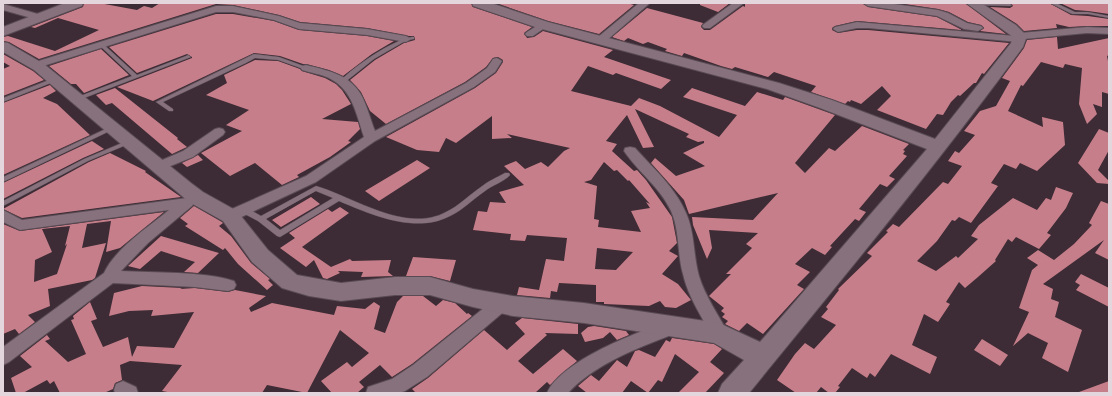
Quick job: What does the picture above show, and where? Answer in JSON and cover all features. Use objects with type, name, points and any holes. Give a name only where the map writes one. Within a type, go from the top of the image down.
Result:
[{"type":"street","points":[[77,3],[42,18],[4,43],[36,65],[129,142],[158,167],[191,200]]},
{"type":"street","points":[[478,3],[543,25],[805,96],[938,146]]},
{"type":"street","points":[[602,40],[645,3]]},
{"type":"street","points":[[707,26],[739,3]]},
{"type":"street","points":[[868,3],[938,13],[945,15],[964,26],[1015,38]]},
{"type":"street","points":[[732,393],[921,170],[1018,44],[1011,28],[973,4]]},
{"type":"street","points":[[6,8],[42,18]]},
{"type":"street","points":[[36,65],[203,12],[225,8],[247,11],[299,26],[367,32],[409,39]]},
{"type":"street","points":[[530,34],[543,25]]},
{"type":"street","points":[[838,29],[868,25],[1015,38],[1089,29],[1109,31]]},
{"type":"street","points":[[3,215],[20,225],[191,200],[237,213],[311,179],[371,138],[470,85],[491,70],[497,61]]},
{"type":"street","points":[[306,68],[332,75],[355,94],[371,138]]},
{"type":"street","points":[[158,167],[188,154],[219,132]]},
{"type":"street","points":[[630,151],[665,191],[679,212],[683,225],[691,276],[696,290],[719,333]]},
{"type":"street","points":[[3,357],[110,277],[111,272],[122,259],[191,200]]},
{"type":"street","points":[[237,213],[260,256],[290,282],[308,287],[341,292],[395,286],[430,286],[501,304],[676,326],[719,333],[763,357]]},
{"type":"street","points":[[110,277],[195,281],[228,285]]},
{"type":"street","points":[[375,393],[398,386],[420,371],[501,304]]},
{"type":"street","points":[[556,393],[575,375],[601,358],[631,343],[676,326]]},
{"type":"lane","points":[[1052,3],[1074,13],[1088,13],[1109,17]]},
{"type":"lane","points":[[973,4],[1010,5]]},
{"type":"lane","points":[[342,82],[372,58],[409,39]]},
{"type":"lane","points":[[101,44],[136,77]]},
{"type":"lane","points":[[171,110],[159,102],[254,56],[279,59],[306,68]]},
{"type":"lane","points":[[77,99],[188,57]]},
{"type":"lane","points":[[3,100],[54,80]]},
{"type":"lane","points":[[3,180],[112,128]]},
{"type":"lane","points":[[3,204],[86,160],[129,142]]},
{"type":"lane","points":[[261,219],[316,188],[388,216],[418,221],[443,218],[466,203],[488,185],[507,175]]},
{"type":"lane","points":[[237,213],[261,219],[280,234],[339,198]]},
{"type":"building","points":[[84,3],[99,3],[137,10],[144,6],[152,8],[160,3],[471,3],[473,7],[532,27],[524,33],[527,38],[534,37],[543,31],[613,50],[604,57],[671,80],[661,89],[616,73],[613,75],[588,66],[571,91],[631,106],[639,98],[660,106],[719,137],[737,115],[683,97],[692,88],[745,106],[757,92],[783,100],[785,97],[835,115],[795,163],[805,173],[829,148],[835,151],[862,126],[909,144],[903,150],[905,151],[903,154],[907,156],[889,176],[895,179],[887,187],[880,184],[859,209],[866,212],[859,221],[855,219],[830,246],[832,247],[825,255],[812,248],[795,264],[810,272],[797,285],[804,289],[763,334],[747,323],[739,331],[725,324],[728,321],[722,317],[725,314],[721,311],[724,308],[709,296],[731,274],[726,274],[752,248],[746,244],[758,233],[709,230],[712,248],[707,259],[693,225],[692,217],[753,220],[778,193],[689,214],[684,200],[651,163],[655,158],[676,176],[705,166],[683,153],[704,143],[704,141],[698,142],[686,137],[689,134],[635,109],[654,147],[643,148],[627,115],[606,141],[617,144],[612,151],[634,171],[637,170],[646,180],[672,217],[677,243],[669,251],[678,256],[662,274],[678,284],[691,300],[676,308],[665,307],[660,301],[649,306],[604,304],[604,302],[596,302],[596,285],[559,283],[557,292],[551,291],[550,298],[517,295],[519,287],[539,290],[546,259],[564,261],[567,238],[527,235],[525,241],[510,240],[511,234],[473,230],[478,211],[487,212],[490,202],[506,203],[499,192],[524,185],[504,166],[516,161],[525,169],[541,162],[548,167],[564,151],[570,148],[507,134],[512,138],[492,139],[492,116],[456,143],[446,138],[439,152],[417,150],[386,137],[475,88],[496,73],[503,60],[498,57],[493,58],[486,67],[465,82],[386,124],[370,111],[361,92],[350,80],[375,60],[404,43],[415,40],[414,36],[367,28],[300,22],[279,15],[233,5],[216,4],[39,59],[9,42],[3,41],[3,37],[8,36],[55,51],[99,30],[58,18],[35,28],[31,27],[83,7]],"holes":[[[604,162],[614,171],[617,170],[628,181],[629,180],[650,204],[646,202],[650,208],[631,211],[641,232],[598,227],[599,220],[594,219],[597,186],[584,182],[591,180]],[[597,248],[633,252],[616,270],[595,269]]]},
{"type":"building","points":[[496,3],[627,3],[634,5],[599,34],[548,21]]},
{"type":"building","points":[[700,3],[730,3],[718,12],[700,5]]},
{"type":"building","points":[[745,3],[862,3],[868,7],[937,17],[962,30],[857,21],[835,26],[832,30],[838,33],[868,30],[1009,43],[984,74],[982,73],[976,83],[974,83],[960,96],[958,95],[951,102],[943,115],[937,114],[926,129],[877,110],[891,96],[882,86],[861,104],[851,100],[845,104],[811,92],[816,86],[774,72],[768,77],[735,67],[732,69],[721,66],[684,53],[682,56],[665,51],[667,49],[648,42],[643,44],[628,38],[624,41],[612,37],[647,8],[703,23],[701,27],[704,30],[710,30],[743,6],[745,7]]},
{"type":"building","points":[[898,3],[965,3],[1006,34],[980,31],[984,28],[981,25],[968,22],[949,12]]},
{"type":"building","points":[[1011,3],[1049,3],[1071,15],[1109,19],[1109,26],[1069,27],[1056,24],[1057,28],[1024,31],[1017,24],[990,7],[1010,8],[1013,6]]},
{"type":"building","points":[[1060,3],[1109,3],[1109,14],[1075,10]]},
{"type":"building","points":[[216,14],[233,14],[274,21],[299,30],[367,36],[394,41],[372,54],[343,76],[329,70],[303,64],[280,56],[254,53],[153,101],[117,87],[192,57],[187,54],[137,73],[109,47]]},
{"type":"building","points":[[1057,37],[1058,49],[1109,38],[1109,55],[1107,56],[1109,66],[1109,94],[1102,92],[1102,107],[1093,104],[1097,114],[1087,124],[1079,104],[1082,68],[1065,64],[1063,68],[1041,62],[1023,86],[1021,85],[1008,111],[1043,127],[1042,117],[1063,122],[1065,145],[1037,171],[1020,163],[1016,169],[1004,164],[991,183],[998,186],[971,223],[959,217],[955,221],[952,220],[937,241],[917,261],[936,271],[956,256],[958,258],[978,239],[971,236],[979,225],[1013,198],[1037,210],[1046,198],[1051,200],[1056,187],[1073,193],[1066,208],[1047,233],[1051,235],[1039,249],[1016,237],[1012,242],[1008,239],[995,260],[996,261],[978,277],[965,288],[959,282],[946,302],[950,304],[938,322],[924,314],[912,345],[937,357],[930,374],[891,354],[875,377],[870,373],[867,378],[852,368],[838,386],[840,387],[835,393],[829,393],[821,387],[816,393],[796,393],[777,380],[795,354],[805,343],[814,349],[836,325],[821,317],[828,309],[826,307],[839,290],[838,289],[872,256],[867,253],[888,232],[886,231],[893,224],[899,227],[943,182],[948,184],[962,166],[948,161],[955,151],[959,153],[975,135],[964,131],[980,111],[996,106],[1010,81],[1002,78],[1024,48],[1027,40]]},
{"type":"building","points":[[101,49],[129,75],[84,93],[76,84],[71,84],[49,66]]},
{"type":"building","points":[[3,54],[33,71],[44,80],[3,96],[3,69],[10,66],[3,62]]},
{"type":"building","points":[[255,60],[278,61],[302,71],[325,78],[336,84],[351,104],[322,119],[358,122],[360,129],[348,141],[351,142],[330,157],[297,175],[299,177],[282,185],[255,163],[230,176],[201,153],[242,131],[226,125],[249,110],[206,95],[227,83],[224,75]]},
{"type":"building","points":[[50,85],[56,91],[43,98],[57,104],[90,135],[3,175],[3,103]]},
{"type":"building","points":[[115,88],[178,138],[177,139],[187,147],[172,154],[112,103],[106,105],[96,95]]},
{"type":"building","points":[[1099,129],[1109,133],[1109,150],[1098,170],[1109,181],[1109,184],[1097,183],[1078,163]]},
{"type":"building","points":[[92,141],[104,149],[83,158],[3,199],[3,183]]},
{"type":"building","points":[[110,153],[146,171],[145,172],[181,197],[22,218],[3,209],[89,162]]},
{"type":"building","points":[[198,155],[203,160],[187,167],[182,163]]},
{"type":"building","points":[[417,160],[430,168],[379,201],[365,191]]},
{"type":"building","points":[[311,197],[320,204],[281,227],[272,220]]},
{"type":"building","points":[[1101,201],[1109,204],[1109,260],[1095,253],[1104,240],[1043,284],[1053,289],[1051,299],[1059,302],[1055,317],[1082,330],[1068,372],[1042,358],[1048,343],[1028,333],[1013,346],[1029,312],[1019,308],[1032,270],[1038,265],[1027,258],[1038,250],[1054,260],[1074,244],[1092,225],[1089,223]]},
{"type":"building","points":[[194,206],[223,223],[219,226],[231,236],[251,263],[270,279],[268,280],[273,285],[267,290],[238,264],[225,248],[223,250],[185,226],[188,224],[180,218]]},
{"type":"building","points":[[340,207],[349,213],[302,247],[331,267],[350,259],[352,261],[391,260],[388,272],[393,276],[361,277],[363,272],[338,271],[340,273],[327,279],[323,278],[314,260],[306,267],[280,248],[295,238],[289,233],[328,209],[332,212]]},
{"type":"building","points":[[164,212],[120,248],[106,252],[111,221],[87,224],[82,248],[106,243],[95,278],[92,280],[48,289],[50,306],[28,315],[35,322],[19,334],[15,329],[3,334],[3,224],[20,231]],"holes":[[[70,226],[65,246],[67,244],[57,274],[34,282],[35,260],[52,252],[42,229]]]},
{"type":"building","points":[[161,236],[219,253],[198,273],[184,272],[195,262],[161,251],[140,269],[128,266]]},
{"type":"building","points":[[413,257],[456,260],[450,281],[430,276],[406,276]]},
{"type":"building","points":[[1081,274],[1109,288],[1109,307],[1076,290],[1080,285],[1075,282]]},
{"type":"building","points":[[142,286],[182,288],[180,289],[195,288],[228,292],[235,290],[266,296],[249,308],[251,312],[272,303],[334,315],[337,306],[365,309],[374,302],[380,306],[374,329],[385,333],[397,302],[403,296],[423,296],[436,306],[443,300],[455,303],[467,314],[468,313],[472,316],[412,364],[392,377],[380,365],[359,382],[364,387],[357,393],[332,393],[321,381],[347,362],[352,367],[369,353],[340,330],[307,393],[267,385],[262,393],[173,393],[162,391],[182,365],[130,361],[120,365],[122,380],[115,383],[113,389],[104,393],[60,393],[54,381],[50,384],[47,380],[23,393],[16,393],[11,378],[32,367],[20,356],[47,335],[50,339],[45,341],[68,362],[86,354],[71,320],[74,319],[73,316],[90,302],[97,319],[91,321],[103,347],[128,337],[132,357],[137,346],[174,348],[194,312],[151,316],[153,310],[129,311],[109,316],[114,293]]},
{"type":"building","points":[[522,318],[578,324],[578,334],[545,333],[547,335],[518,361],[533,374],[563,349],[577,361],[550,385],[547,382],[535,393],[416,393],[412,389],[428,378],[484,330],[507,350],[525,334],[515,323]]},
{"type":"building","points":[[594,326],[626,331],[629,335],[617,340],[610,332],[603,338],[585,342],[581,333],[588,327]]},
{"type":"building","points":[[672,338],[714,344],[722,349],[710,362],[724,373],[705,393],[678,393],[699,372],[675,354],[662,382],[658,380],[648,393],[631,381],[622,393],[587,393],[578,386],[591,375],[599,381],[617,360],[627,367],[635,351],[639,350],[655,357],[666,340],[670,342]]},
{"type":"building","points":[[982,339],[1008,355],[1000,366],[974,350]]},
{"type":"building","points":[[1109,381],[1109,393],[1079,393],[1079,392]]}]
